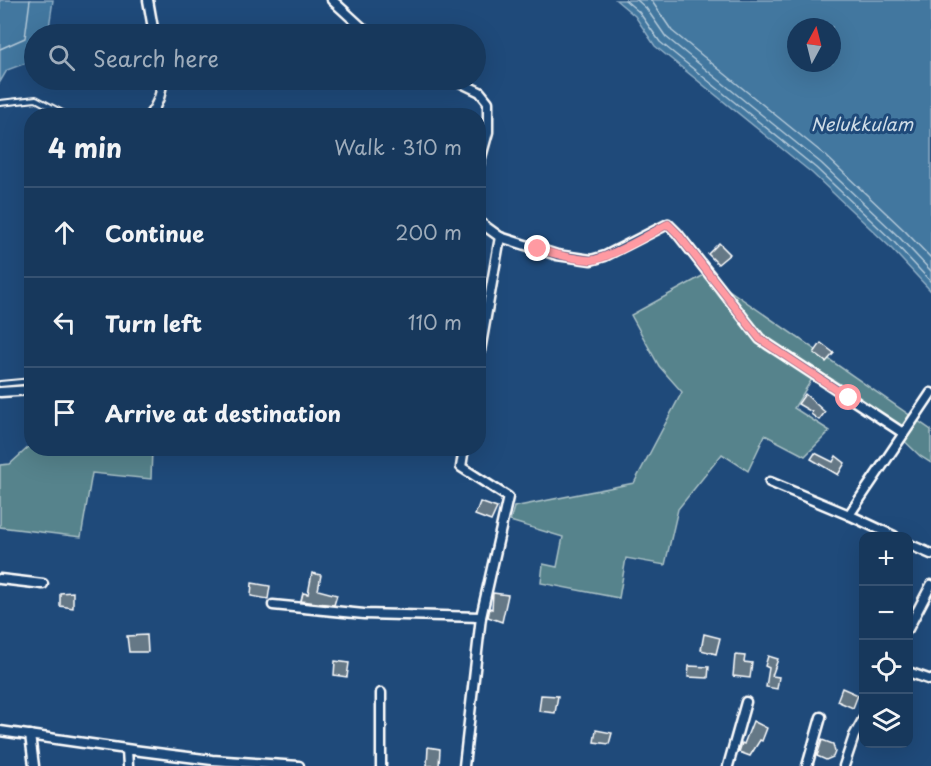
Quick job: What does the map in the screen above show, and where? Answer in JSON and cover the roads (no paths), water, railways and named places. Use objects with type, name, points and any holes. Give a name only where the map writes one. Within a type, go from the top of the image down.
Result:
[{"type":"street","points":[[148,0],[152,24]]},
{"type":"street","points":[[333,0],[358,24]]},
{"type":"street","points":[[154,108],[161,90]]},
{"type":"street","points":[[476,90],[488,102],[486,139]]},
{"type":"street","points":[[486,227],[500,237],[557,255],[591,260],[605,256],[668,224],[760,339],[903,433]]},
{"type":"street","points":[[486,317],[500,237]]},
{"type":"street","points":[[0,392],[24,390]]},
{"type":"street","points":[[849,515],[931,393]]},
{"type":"street","points":[[463,456],[461,466],[508,497],[481,617],[464,766]]},
{"type":"street","points":[[770,482],[884,532]]},
{"type":"street","points":[[913,546],[931,554]]},
{"type":"street","points":[[0,579],[43,584]]},
{"type":"street","points":[[913,621],[931,585]]},
{"type":"street","points":[[273,605],[364,614],[481,617]]},
{"type":"street","points":[[913,673],[931,680]]},
{"type":"street","points":[[381,693],[381,766]]},
{"type":"street","points":[[728,766],[746,702]]},
{"type":"street","points":[[807,766],[821,717]]},
{"type":"street","points":[[844,766],[859,727]]},
{"type":"street","points":[[0,731],[212,760],[299,766]]},
{"type":"street","points":[[30,735],[34,766]]},
{"type":"street","points":[[127,750],[128,766]]},
{"type":"lane","points":[[0,103],[36,99],[53,108]]},
{"type":"lane","points":[[0,384],[24,382]]},
{"type":"water","points":[[0,0],[53,0],[49,24],[24,24],[24,64],[7,70],[0,82]]},
{"type":"water","name":"Nelukkulam","points":[[616,0],[931,0],[931,291],[889,246],[812,173],[655,46],[635,16]]}]
